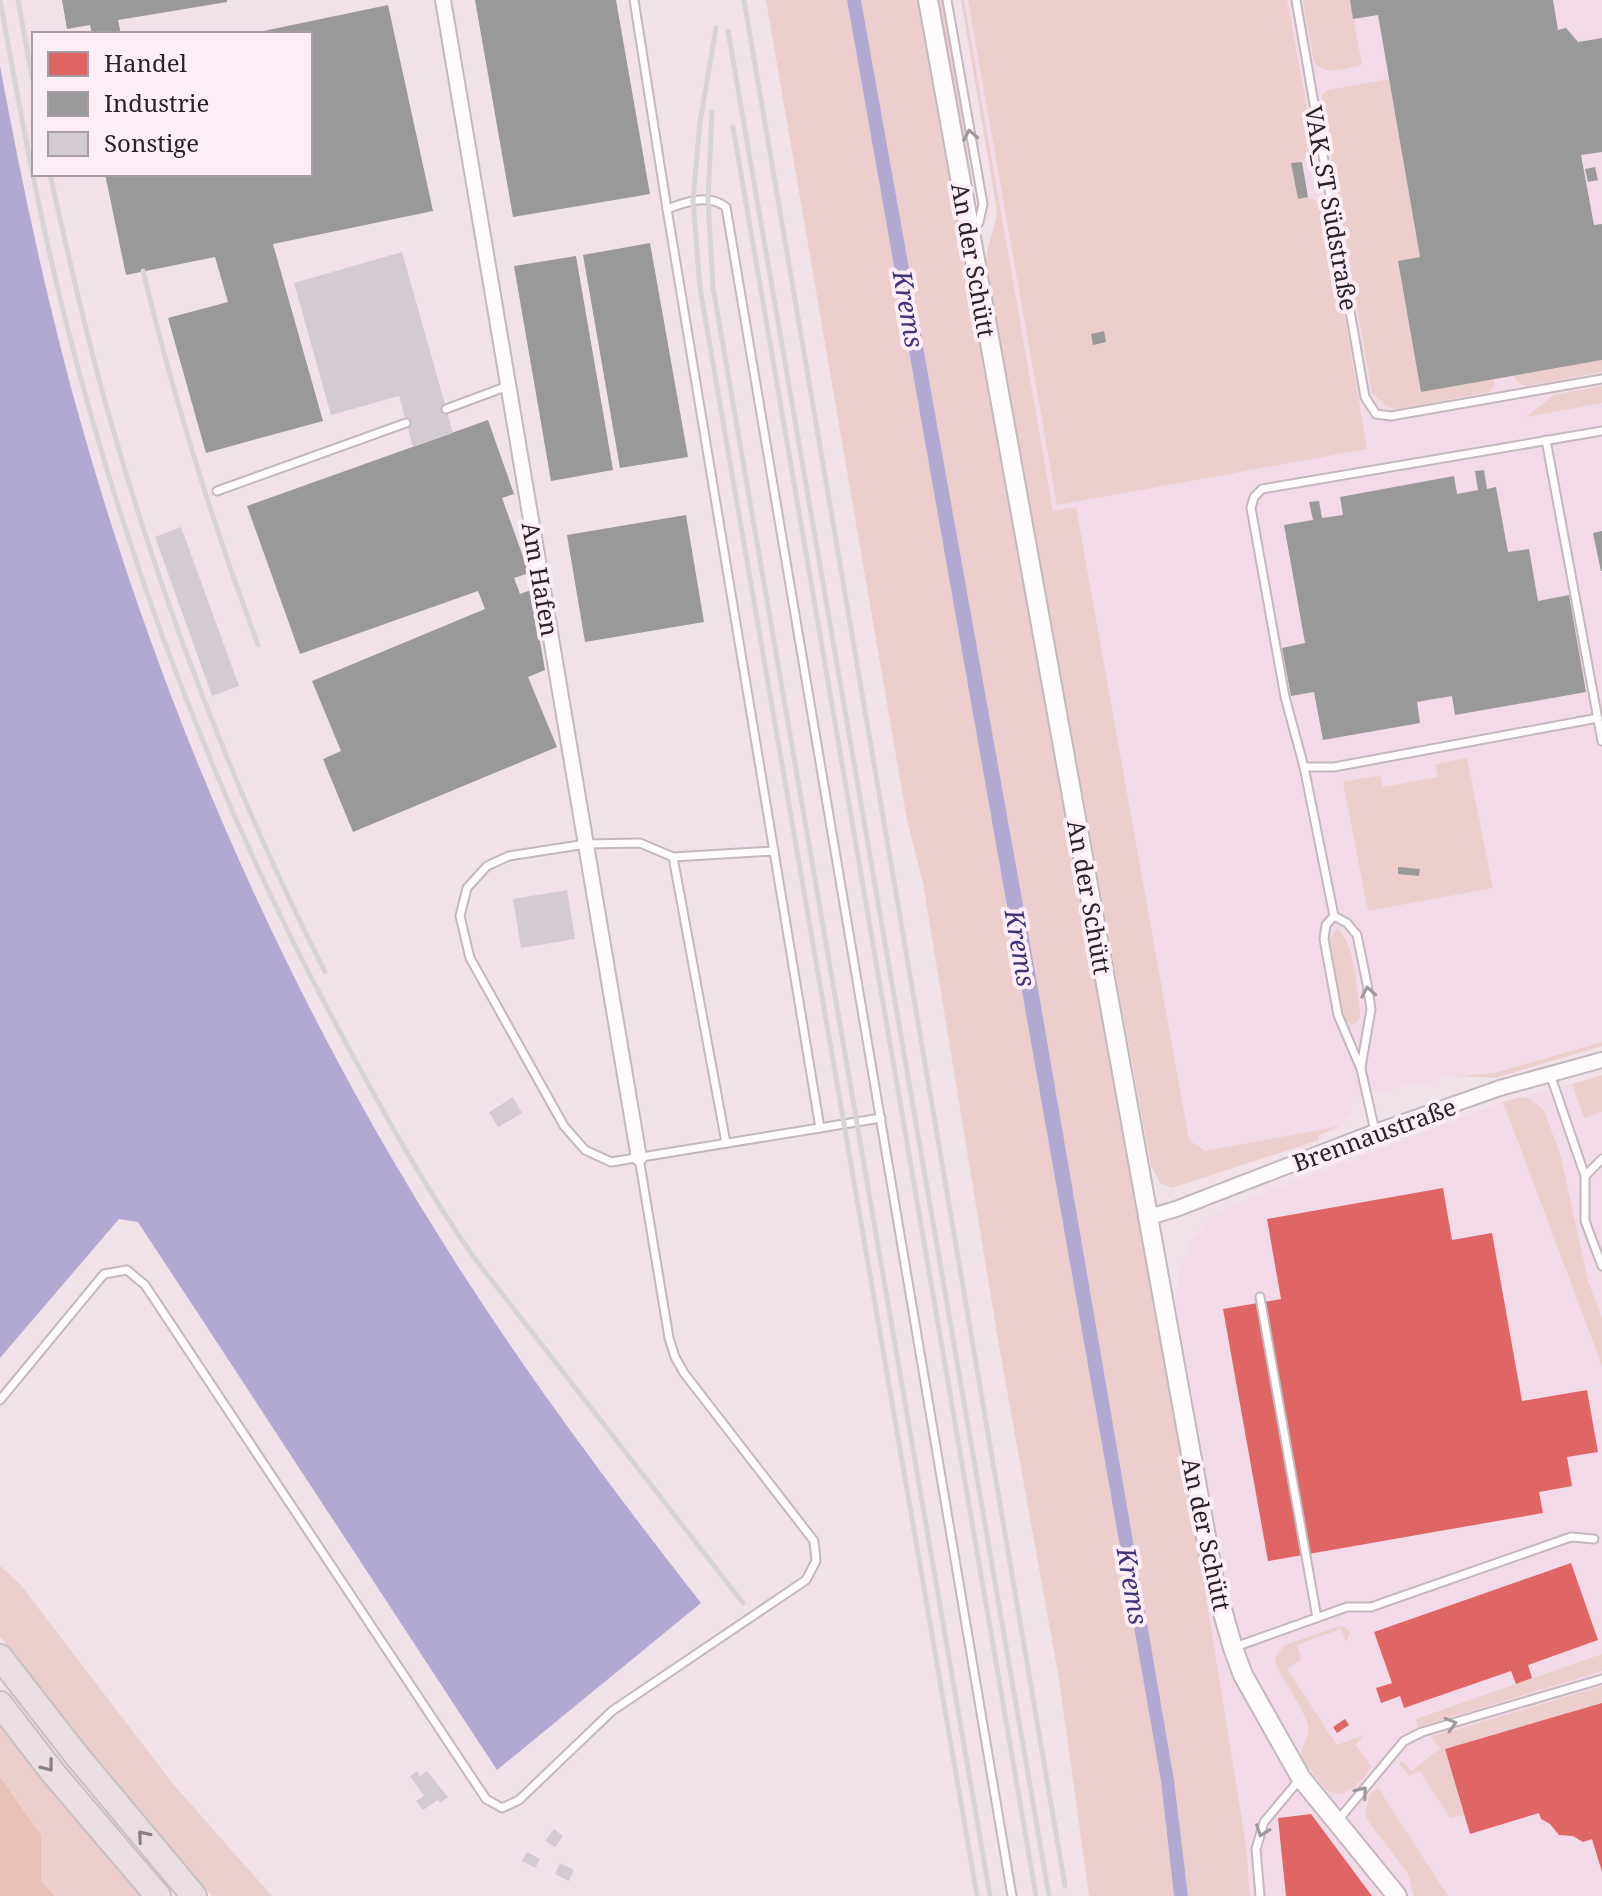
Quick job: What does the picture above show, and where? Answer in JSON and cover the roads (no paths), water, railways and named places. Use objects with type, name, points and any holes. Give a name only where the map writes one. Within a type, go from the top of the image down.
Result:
[{"type":"highway","points":[[0,1657],[77,1756],[194,1896]]},
{"type":"highway","points":[[0,1704],[54,1774],[158,1896]]},
{"type":"street","name":"Am Hafen","points":[[443,0],[639,1158]]},
{"type":"street","name":"An der Schütt","points":[[928,0],[1207,1546],[1243,1675],[1301,1778],[1397,1896]]},
{"type":"street","name":"Brennaustraße","points":[[1149,1217],[1500,1088],[1602,1060]]},
{"type":"lane","points":[[634,0],[820,1128]]},
{"type":"lane","points":[[947,0],[983,204],[979,222],[969,236]]},
{"type":"lane","name":"VAK_ST Südstraße","points":[[1296,0],[1365,397],[1376,414],[1391,416],[1602,379]]},
{"type":"lane","points":[[667,209],[693,200],[719,201],[726,207],[1012,1896]]},
{"type":"lane","points":[[446,409],[508,386]]},
{"type":"lane","points":[[217,491],[406,423]]},
{"type":"lane","points":[[1334,916],[1304,767],[1282,683],[1251,508],[1254,497],[1262,489],[1602,431]]},
{"type":"lane","points":[[1546,440],[1602,741]]},
{"type":"lane","points":[[1304,767],[1334,767],[1598,718]]},
{"type":"lane","points":[[774,851],[673,857],[640,843],[586,844],[509,856],[487,866],[467,888],[460,916],[470,958],[564,1126],[585,1150],[611,1162],[881,1118]]},
{"type":"lane","points":[[673,857],[726,1143]]},
{"type":"lane","points":[[1334,916],[1347,923],[1357,935],[1371,1009],[1361,1069]]},
{"type":"lane","points":[[1334,916],[1326,925],[1324,939],[1338,1015],[1361,1069],[1375,1132]]},
{"type":"lane","points":[[1550,1074],[1585,1176],[1585,1221],[1602,1266]]},
{"type":"lane","points":[[0,1400],[104,1274],[127,1270],[145,1285],[486,1799],[502,1808],[519,1800],[612,1711],[806,1580],[816,1561],[814,1541],[684,1373],[675,1357],[669,1338],[639,1158]]},
{"type":"lane","points":[[1585,1176],[1602,1159]]},
{"type":"lane","points":[[1260,1297],[1317,1618]]},
{"type":"lane","points":[[1233,1648],[1347,1607],[1371,1607],[1571,1537],[1594,1539]]},
{"type":"lane","points":[[1337,1821],[1404,1741],[1422,1732],[1602,1679]]},
{"type":"lane","points":[[1260,1896],[1256,1849],[1264,1822],[1301,1778]]},
{"type":"water","name":"Krems","points":[[847,0],[861,0],[1039,994],[1174,1780],[1188,1896],[1174,1896],[1161,1781]]},
{"type":"water","points":[[0,66],[59,343],[84,434],[151,642],[233,846],[328,1043],[437,1233],[564,1421],[701,1603],[497,1770],[138,1222],[119,1219],[0,1358]]},
{"type":"railway","points":[[0,0],[32,167]]},
{"type":"railway","points":[[18,0],[32,76]]},
{"type":"railway","points":[[744,0],[1065,1886]]},
{"type":"railway","points":[[716,28],[700,122],[693,200],[700,288],[977,1896]]},
{"type":"railway","points":[[728,31],[1049,1896]]},
{"type":"railway","points":[[712,112],[708,200],[713,287],[990,1896]]},
{"type":"railway","points":[[733,127],[1036,1896]]},
{"type":"railway","points":[[34,176],[88,405],[145,585],[212,762],[290,935],[400,1141],[455,1230],[743,1603]]},
{"type":"railway","points":[[50,176],[103,395],[156,566],[233,772],[325,972]]},
{"type":"railway","points":[[143,271],[195,460],[258,645]]}]
